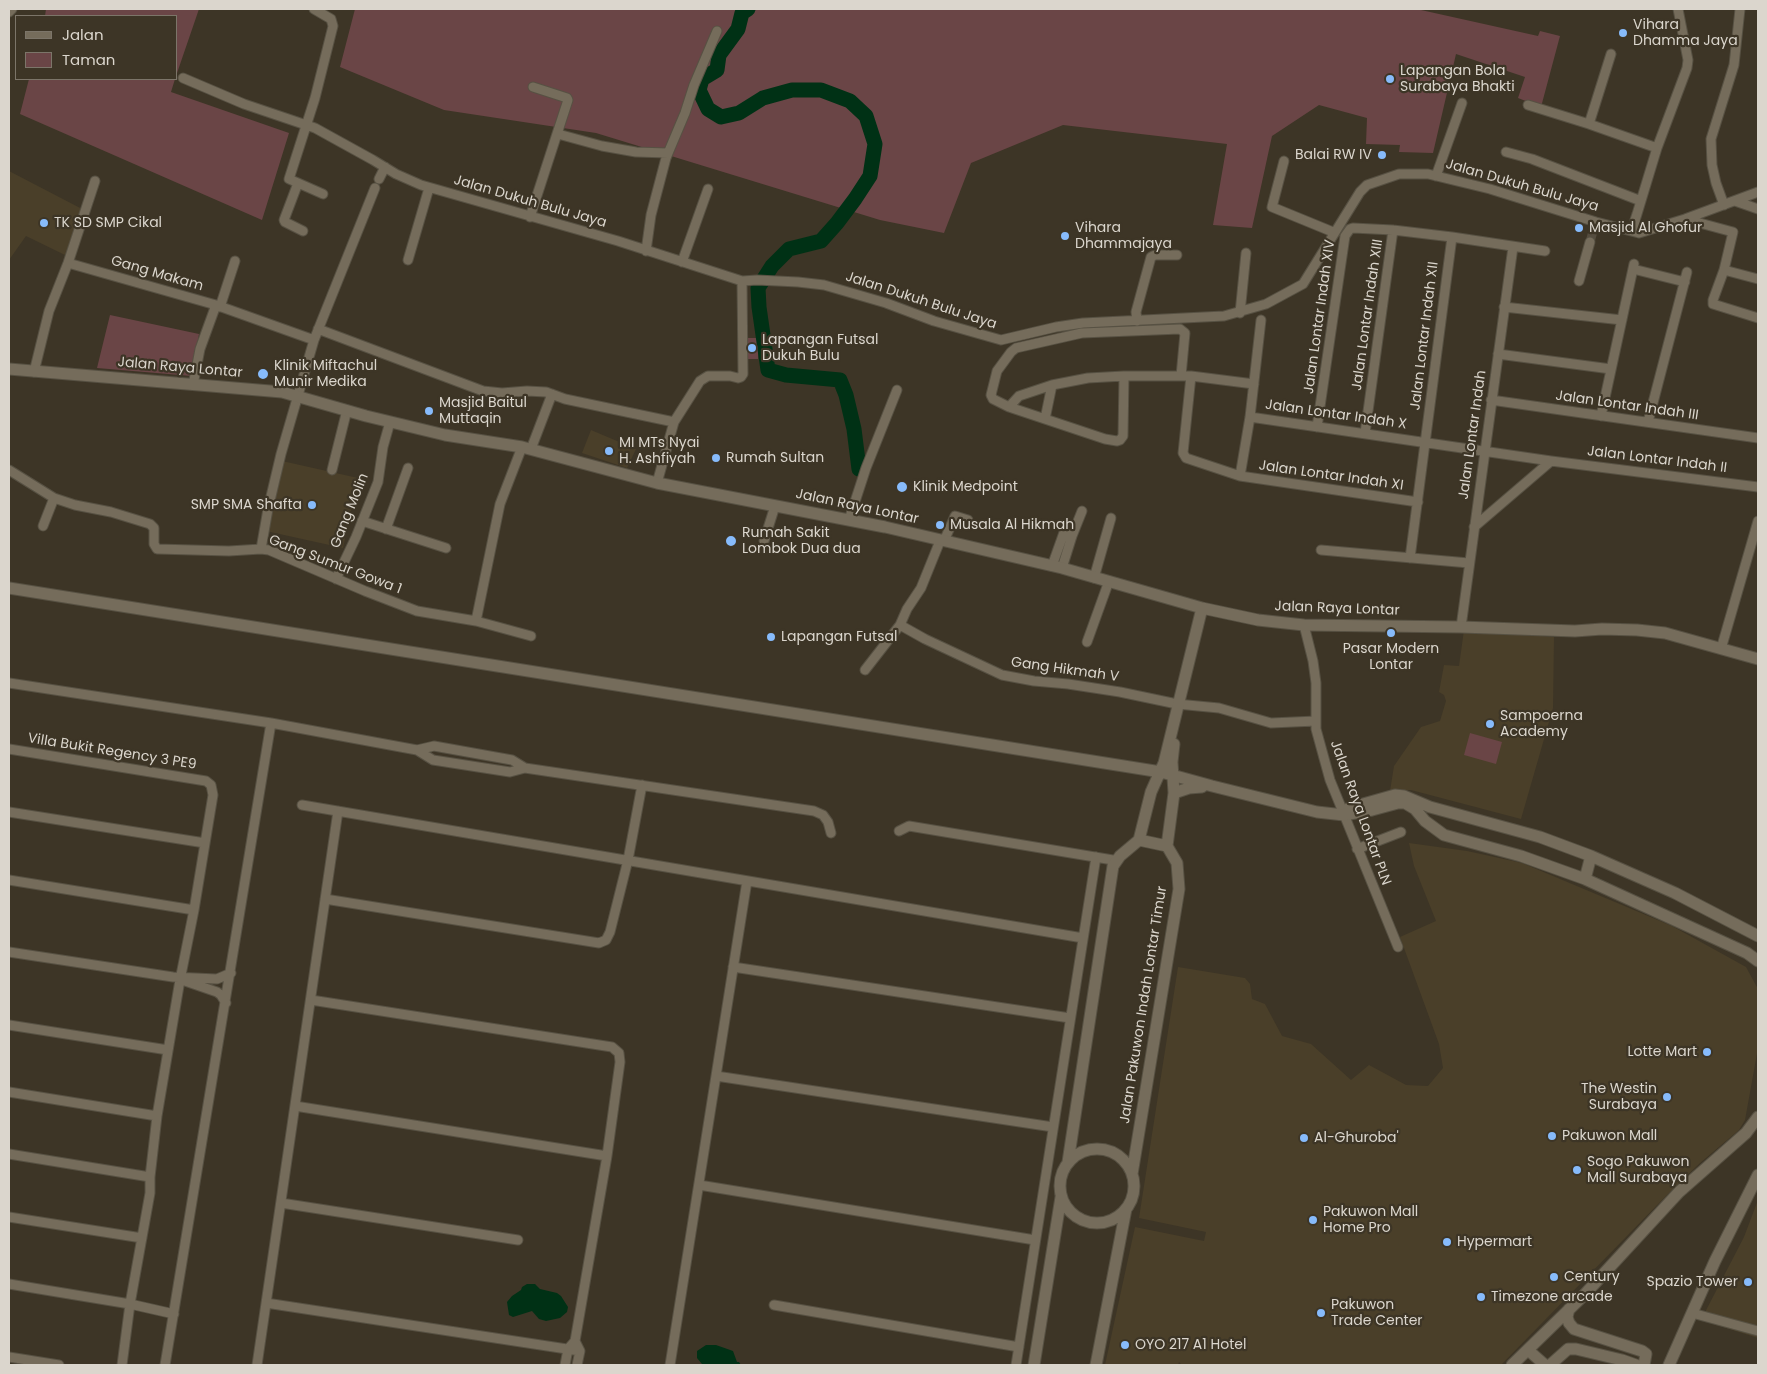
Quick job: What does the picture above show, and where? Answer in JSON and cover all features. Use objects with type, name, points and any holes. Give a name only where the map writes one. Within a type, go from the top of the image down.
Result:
[{"type":"street","points":[[9,12],[12,9]]},
{"type":"street","points":[[314,9],[331,19],[333,26],[307,126],[288,178],[323,194]]},
{"type":"street","points":[[1678,9],[1688,60],[1687,68],[1641,201],[1636,220],[1639,233],[1685,219],[1758,192]]},
{"type":"street","points":[[1724,205],[1712,165],[1712,139],[1734,65],[1740,9]]},
{"type":"street","points":[[646,251],[651,215],[668,153],[717,31]]},
{"type":"street","points":[[1589,124],[1611,54]]},
{"type":"street","name":"Jalan Dukuh Bulu Jaya","points":[[183,78],[244,104],[307,126],[408,180],[429,188],[729,275],[742,281],[757,280],[824,285],[886,303],[934,321],[1000,340],[1056,327],[1083,324],[1224,316],[1240,313],[1266,304],[1303,284],[1333,232],[1340,225],[1360,192],[1367,185],[1399,174],[1428,174],[1490,189],[1595,225],[1639,233]]},
{"type":"street","points":[[530,217],[568,99],[532,87]]},
{"type":"street","points":[[1436,176],[1462,103]]},
{"type":"street","points":[[1528,104],[1658,148]]},
{"type":"street","points":[[558,134],[636,152],[668,153]]},
{"type":"street","points":[[1506,152],[1532,159],[1641,201]]},
{"type":"street","points":[[1284,161],[1272,207],[1333,232]]},
{"type":"street","points":[[379,179],[384,167]]},
{"type":"street","points":[[34,372],[49,311],[68,263],[95,181]]},
{"type":"street","points":[[298,183],[284,220],[303,231]]},
{"type":"street","points":[[261,549],[268,509],[314,340],[376,188]]},
{"type":"street","points":[[408,260],[429,188]]},
{"type":"street","points":[[682,262],[708,189]]},
{"type":"street","points":[[1735,201],[1758,209]]},
{"type":"street","points":[[1685,219],[1733,232],[1713,304],[1758,318]]},
{"type":"street","name":"Jalan Lontar Indah XIV","points":[[1317,427],[1345,236],[1350,229],[1393,230],[1452,237],[1545,252]]},
{"type":"street","name":"Jalan Lontar Indah XIII","points":[[1365,434],[1393,230]]},
{"type":"street","name":"Jalan Lontar Indah XII","points":[[1410,558],[1452,237]]},
{"type":"street","points":[[1579,281],[1590,242]]},
{"type":"street","name":"Jalan Lontar Indah","points":[[1461,626],[1513,247]]},
{"type":"street","points":[[1240,313],[1246,252]]},
{"type":"street","points":[[1137,321],[1136,312],[1152,257],[1155,255],[1176,255]]},
{"type":"street","points":[[235,261],[218,306],[314,340]]},
{"type":"street","name":"Gang Makam","points":[[68,263],[218,306],[202,342],[193,385]]},
{"type":"street","points":[[1601,416],[1633,267],[1684,282]]},
{"type":"street","points":[[1724,270],[1758,279]]},
{"type":"street","points":[[1648,422],[1687,272]]},
{"type":"street","points":[[657,483],[674,422],[700,381],[703,378],[716,375],[738,378],[742,376],[744,363],[742,281]]},
{"type":"street","points":[[1504,307],[1622,320]]},
{"type":"street","name":"Jalan Lontar Indah X","points":[[1261,320],[1250,417],[1484,450]]},
{"type":"street","points":[[318,329],[483,391],[502,393],[537,391],[565,399],[674,422]]},
{"type":"street","points":[[1124,376],[1124,436],[1120,440],[1105,439],[1009,407],[993,399],[991,395],[997,371],[1010,352],[1035,342],[1082,333],[1180,330],[1185,334],[1181,376]]},
{"type":"street","points":[[1498,354],[1611,369]]},
{"type":"street","name":"Jalan Raya Lontar","points":[[9,369],[268,390],[445,435],[526,448],[657,483],[849,520],[1095,575],[1109,581],[1206,609],[1258,620],[1304,625],[1461,626],[1575,631],[1602,629],[1637,630],[1665,633],[1758,659]]},
{"type":"street","points":[[1009,407],[1019,396],[1052,385],[1088,378],[1192,376],[1254,384]]},
{"type":"street","points":[[1192,376],[1184,456],[1240,476]]},
{"type":"street","points":[[1045,419],[1052,385]]},
{"type":"street","points":[[849,520],[866,468],[898,390]]},
{"type":"street","points":[[476,621],[500,504],[552,394]]},
{"type":"street","name":"Jalan Lontar Indah III","points":[[1491,400],[1758,438]]},
{"type":"street","points":[[332,470],[347,410]]},
{"type":"street","name":"Jalan Lontar Indah XI","points":[[1250,417],[1240,476],[1418,502]]},
{"type":"street","name":"Gang Molin","points":[[336,579],[356,538],[378,482],[383,447],[390,422]]},
{"type":"street","name":"Jalan Lontar Indah II","points":[[1484,450],[1551,461],[1758,487]]},
{"type":"street","points":[[1474,527],[1551,461]]},
{"type":"street","points":[[386,529],[408,468]]},
{"type":"street","name":"Gang Sumur Gowa 1","points":[[9,470],[54,498],[150,524],[154,528],[155,547],[160,550],[269,550],[417,611],[476,621],[531,636]]},
{"type":"street","points":[[43,526],[54,498]]},
{"type":"street","points":[[764,541],[775,506]]},
{"type":"street","points":[[1057,567],[1082,511]]},
{"type":"street","points":[[865,670],[900,625],[907,609],[921,588],[955,516],[968,520]]},
{"type":"street","points":[[1095,575],[1111,518]]},
{"type":"street","points":[[362,521],[446,548]]},
{"type":"street","points":[[1721,649],[1758,521]]},
{"type":"street","points":[[1057,567],[1067,524]]},
{"type":"street","points":[[1321,550],[1469,563]]},
{"type":"street","points":[[1086,642],[1109,581]]},
{"type":"street","points":[[9,588],[1161,772],[1317,812],[1340,813],[1372,810],[1405,803],[1415,809],[1425,821],[1444,835],[1521,856],[1585,879],[1737,948],[1758,961]]},
{"type":"street","points":[[1112,866],[1120,856],[1139,840],[1151,792],[1161,772],[1206,609]]},
{"type":"street","name":"Gang Hikmah V","points":[[900,625],[925,639],[1002,675],[1120,692],[1180,705],[1219,708],[1271,722],[1316,721]]},
{"type":"street","name":"Jalan Raya Lontar PLN","points":[[1304,625],[1316,683],[1318,738],[1330,780],[1340,813],[1398,947]]},
{"type":"street","points":[[9,683],[271,723],[417,750],[432,760],[510,772],[525,768],[814,811],[823,815],[828,822],[831,833]]},
{"type":"street","points":[[1139,840],[1166,846],[1174,793],[1172,750],[1180,705]]},
{"type":"street","points":[[165,1365],[271,723]]},
{"type":"street","points":[[417,750],[434,746],[512,760],[525,768]]},
{"type":"street","name":"Villa Bukit Regency 3 PE9","points":[[9,749],[206,781],[211,785],[213,795],[194,910],[178,978],[157,1116],[150,1193],[130,1304],[122,1365]]},
{"type":"street","points":[[325,899],[599,943],[606,940],[610,932],[628,860],[642,785]]},
{"type":"street","points":[[1174,793],[1188,788],[1212,786]]},
{"type":"street","points":[[1340,813],[1395,795],[1404,796],[1430,807],[1540,837],[1591,856],[1675,893],[1758,936]]},
{"type":"street","points":[[302,805],[1083,938]]},
{"type":"street","points":[[257,1365],[338,811]]},
{"type":"street","points":[[9,812],[205,843]]},
{"type":"street","points":[[899,831],[910,826],[1114,860],[1068,1162],[1060,1179],[1061,1197],[1034,1365]]},
{"type":"street","points":[[1357,849],[1401,832]]},
{"type":"street","name":"Jalan Pakuwon Indah Lontar Timur","points":[[1132,1174],[1180,889],[1177,863],[1166,846]]},
{"type":"street","points":[[1585,879],[1591,856]]},
{"type":"street","points":[[1016,1365],[1096,857]]},
{"type":"street","points":[[9,880],[194,910]]},
{"type":"street","points":[[670,1365],[747,881]]},
{"type":"street","points":[[1737,948],[1746,930]]},
{"type":"street","points":[[9,952],[178,978],[217,979],[231,973]]},
{"type":"street","points":[[733,967],[1070,1018]]},
{"type":"street","points":[[178,978],[217,992],[226,1003]]},
{"type":"street","points":[[310,1000],[612,1047],[619,1052],[620,1062],[607,1156],[575,1341],[568,1349],[565,1365]]},
{"type":"street","points":[[9,1025],[168,1050]]},
{"type":"street","points":[[716,1076],[1053,1127]]},
{"type":"street","points":[[9,1092],[157,1116]]},
{"type":"street","points":[[295,1106],[607,1156]]},
{"type":"street","points":[[1512,1365],[1584,1294],[1679,1192],[1746,1133],[1758,1116]]},
{"type":"street","points":[[1068,1162],[1076,1154],[1087,1150],[1098,1148],[1109,1150],[1127,1164],[1132,1174],[1134,1192],[1126,1209],[1096,1365]]},
{"type":"street","points":[[9,1154],[150,1177]]},
{"type":"street","points":[[1669,1365],[1715,1261],[1758,1175]]},
{"type":"street","points":[[699,1185],[1035,1240]]},
{"type":"street","points":[[1061,1197],[1073,1214],[1083,1220],[1094,1223],[1112,1219],[1126,1209]]},
{"type":"street","points":[[281,1203],[518,1240]]},
{"type":"street","points":[[9,1217],[142,1238]]},
{"type":"street","points":[[9,1284],[130,1304],[174,1314]]},
{"type":"street","points":[[266,1303],[580,1350]]},
{"type":"street","points":[[774,1305],[1020,1347]]},
{"type":"street","points":[[1568,1309],[1567,1317],[1574,1329],[1642,1351],[1646,1354],[1644,1365]]},
{"type":"street","points":[[1692,1313],[1758,1331]]},
{"type":"street","points":[[575,1341],[580,1350],[577,1365]]},
{"type":"street","points":[[1550,1365],[1568,1348],[1576,1348],[1636,1365]]},
{"type":"street","points":[[1528,1350],[1545,1365]]},
{"type":"street","points":[[9,1357],[59,1365]]},
{"type":"shaded area","name":"TK SD SMP Cikal","points":[[9,171],[84,210],[67,256],[26,236],[9,260]]},
{"type":"shaded area","name":"MI MTs Nyai H. Ashfiyah","points":[[591,430],[636,449],[627,468],[582,453]]},
{"type":"shaded area","name":"SMP SMA Shafta","points":[[282,461],[358,478],[343,548],[266,531]]},
{"type":"shaded area","name":"Sampoerna Academy","points":[[1464,630],[1554,637],[1553,708],[1521,819],[1411,790],[1390,791],[1394,766],[1421,727],[1440,721],[1446,701],[1444,695],[1439,692],[1444,665],[1459,666]]},
{"type":"shaded area","points":[[1409,843],[1467,851],[1522,863],[1672,926],[1746,967],[1758,989],[1758,1048],[1745,1120],[1739,1130],[1700,1163],[1667,1195],[1501,1365],[1182,1365],[1179,1362],[1178,1365],[1105,1365],[1135,1227],[1204,1241],[1206,1232],[1139,1218],[1178,967],[1245,978],[1250,984],[1252,999],[1265,1004],[1282,1036],[1311,1044],[1351,1080],[1369,1065],[1406,1085],[1428,1086],[1443,1068],[1439,1044],[1400,937],[1436,921],[1414,866]]},
{"type":"shaded area","points":[[1758,1200],[1758,1338],[1701,1320],[1744,1237]]},
{"type":"shaded area","points":[[527,1284],[535,1284],[540,1289],[557,1293],[568,1307],[567,1312],[560,1318],[546,1321],[539,1319],[532,1311],[513,1317],[509,1315],[507,1302]]},
{"type":"shaded area","points":[[706,1345],[716,1345],[733,1351],[737,1362],[741,1365],[702,1364],[697,1358],[697,1351]]},
{"type":"green space","points":[[46,9],[199,9],[178,70],[178,15],[45,15]]},
{"type":"green space","points":[[355,9],[1421,9],[1538,36],[1540,31],[1560,36],[1541,107],[1518,98],[1525,77],[1456,54],[1433,153],[1399,152],[1400,145],[1366,144],[1367,118],[1319,105],[1272,136],[1252,228],[1213,225],[1227,144],[1063,125],[971,163],[944,233],[880,220],[596,133],[444,110],[340,67]]},
{"type":"green space","points":[[29,80],[175,80],[171,92],[289,133],[262,220],[20,114]]},
{"type":"green space","points":[[110,315],[199,334],[192,376],[97,368]]},
{"type":"green space","name":"Lapangan Futsal Dukuh Bulu","points":[[746,338],[758,338],[758,359],[746,359]]},
{"type":"green space","points":[[1470,733],[1502,742],[1496,764],[1464,755]]},
{"type":"waterway","points":[[748,9],[742,13],[738,29],[719,55],[717,70],[702,79],[699,90],[708,109],[721,117],[739,113],[763,98],[792,90],[821,90],[850,101],[866,116],[875,144],[870,176],[837,223],[821,241],[789,249],[772,266],[758,288],[768,370],[786,375],[840,380],[846,395],[854,429],[859,469]]},
{"type":"tunnel","points":[[1590,242],[1594,228]]},
{"type":"place","name":"Vihara Dhamma Jaya","points":[[1623,33]]},
{"type":"place","name":"Lapangan Bola Surabaya Bhakti","points":[[1390,79]]},
{"type":"place","name":"Balai RW IV","points":[[1382,155]]},
{"type":"place","name":"TK SD SMP Cikal","points":[[44,223]]},
{"type":"place","name":"Masjid Al Ghofur","points":[[1579,228]]},
{"type":"place","name":"Vihara Dhammajaya","points":[[1065,236]]},
{"type":"place","name":"Lapangan Futsal Dukuh Bulu","points":[[752,348]]},
{"type":"place","name":"Klinik Miftachul Munir Medika","points":[[263,374]]},
{"type":"place","name":"Masjid Baitul Muttaqin","points":[[429,411]]},
{"type":"place","name":"MI MTs Nyai H. Ashfiyah","points":[[609,451]]},
{"type":"place","name":"Rumah Sultan","points":[[716,458]]},
{"type":"place","name":"Klinik Medpoint","points":[[902,487]]},
{"type":"place","name":"SMP SMA Shafta","points":[[312,505]]},
{"type":"place","name":"Musala Al Hikmah","points":[[940,525]]},
{"type":"place","name":"Rumah Sakit Lombok Dua dua","points":[[731,541]]},
{"type":"place","name":"Pasar Modern Lontar","points":[[1391,633]]},
{"type":"place","name":"Lapangan Futsal","points":[[771,637]]},
{"type":"place","name":"Sampoerna Academy","points":[[1490,724]]},
{"type":"place","name":"Lotte Mart","points":[[1707,1052]]},
{"type":"place","name":"The Westin Surabaya","points":[[1667,1097]]},
{"type":"place","name":"Pakuwon Mall","points":[[1552,1136]]},
{"type":"place","name":"Al-Ghuroba'","points":[[1304,1138]]},
{"type":"place","name":"Sogo Pakuwon Mall Surabaya","points":[[1577,1170]]},
{"type":"place","name":"Pakuwon Mall Home Pro","points":[[1313,1220]]},
{"type":"place","name":"Hypermart","points":[[1447,1242]]},
{"type":"place","name":"Century","points":[[1554,1277]]},
{"type":"place","name":"Spazio Tower","points":[[1748,1282]]},
{"type":"place","name":"Timezone arcade","points":[[1481,1297]]},
{"type":"place","name":"Pakuwon Trade Center","points":[[1321,1313]]},
{"type":"place","name":"OYO 217 A1 Hotel","points":[[1125,1345]]}]
